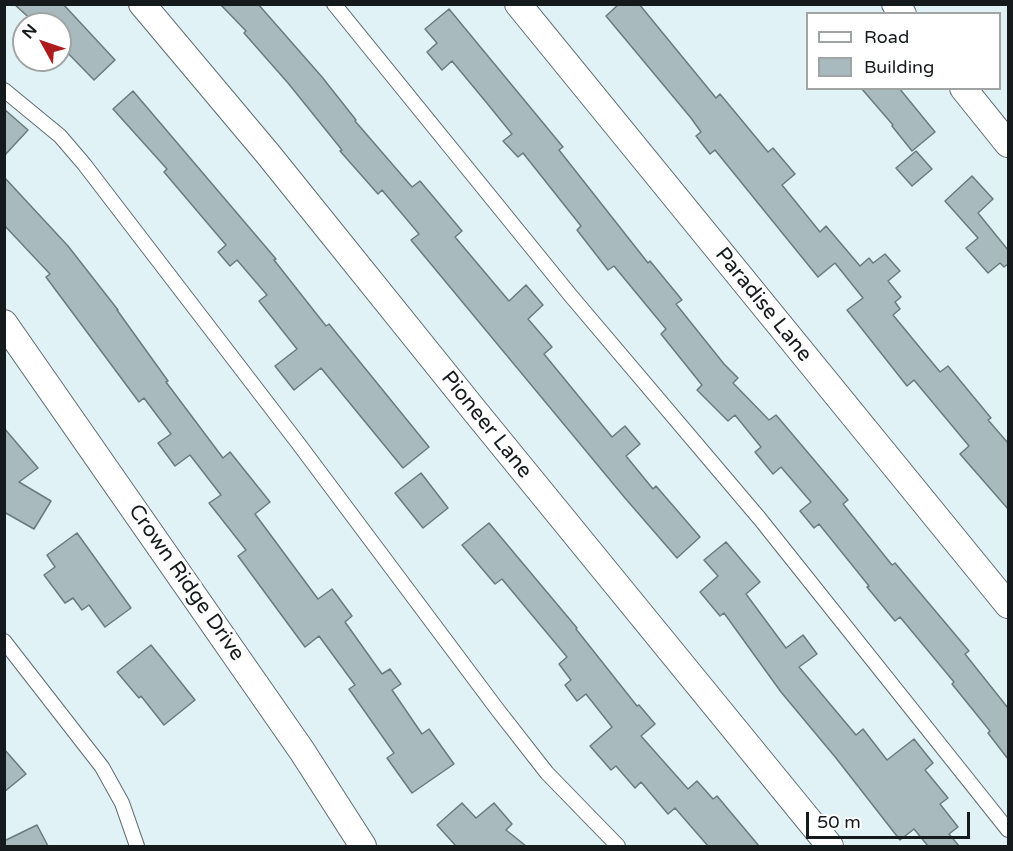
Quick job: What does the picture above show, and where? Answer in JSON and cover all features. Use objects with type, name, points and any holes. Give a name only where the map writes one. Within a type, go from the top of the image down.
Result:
[{"type":"street","name":"Pioneer Lane","points":[[142,4],[268,154],[830,846]]},
{"type":"street","name":"Paradise Lane","points":[[518,4],[1008,605]]},
{"type":"street","points":[[965,90],[1008,144]]},
{"type":"street","name":"Crown Ridge Drive","points":[[4,323],[302,752],[363,846]]},
{"type":"lane","points":[[334,4],[571,296],[759,519],[1008,830]]},
{"type":"lane","points":[[4,90],[60,136],[84,164],[298,442],[497,709],[547,772],[618,846]]},
{"type":"lane","points":[[4,641],[102,768],[122,803],[137,846]]},
{"type":"building","points":[[14,4],[63,4],[70,12],[23,12]]},
{"type":"building","points":[[220,4],[258,4],[322,77],[355,121],[412,187],[420,181],[462,231],[455,237],[509,301],[526,285],[543,305],[528,319],[552,347],[544,354],[612,437],[625,426],[640,444],[626,456],[653,489],[656,486],[700,537],[677,558],[411,240],[419,234],[382,190],[378,194],[340,151],[342,150],[288,83],[244,33],[246,31]]},
{"type":"building","points":[[619,4],[639,4],[716,98],[720,94],[768,152],[773,148],[795,174],[782,185],[820,232],[826,226],[860,266],[869,258],[873,263],[885,254],[900,271],[888,281],[901,297],[895,302],[900,309],[893,315],[940,372],[948,366],[991,418],[988,420],[1008,443],[1008,509],[960,454],[969,446],[914,380],[907,386],[847,310],[863,298],[835,263],[818,277],[715,150],[710,154],[696,136],[701,132],[691,118],[606,16]]},
{"type":"building","points":[[449,9],[563,147],[559,150],[648,263],[650,261],[682,300],[676,304],[738,378],[733,383],[769,420],[776,415],[848,500],[843,504],[892,565],[895,563],[969,651],[965,654],[1008,708],[1008,759],[988,733],[990,731],[952,684],[954,682],[900,617],[895,621],[819,524],[814,528],[800,511],[811,502],[781,467],[773,474],[755,452],[761,447],[735,415],[728,421],[697,390],[702,385],[661,334],[666,329],[614,266],[608,270],[577,230],[581,226],[523,153],[518,157],[503,141],[512,134],[486,102],[452,61],[442,70],[427,52],[437,43],[425,29]]},
{"type":"building","points":[[72,14],[115,60],[94,80],[72,57]]},
{"type":"building","points":[[863,90],[901,90],[935,132],[912,151]]},
{"type":"building","points":[[133,91],[276,259],[274,260],[326,326],[329,324],[429,447],[403,468],[321,368],[294,390],[275,366],[297,349],[259,301],[267,295],[237,260],[230,266],[218,252],[226,245],[164,172],[167,169],[113,109]]},
{"type":"building","points":[[4,109],[28,130],[4,156]]},
{"type":"building","points":[[916,151],[932,169],[912,186],[896,168]]},
{"type":"building","points":[[972,176],[993,199],[978,213],[1008,250],[1008,264],[1004,267],[1000,263],[988,273],[966,248],[978,238],[945,201]]},
{"type":"building","points":[[4,177],[68,246],[118,310],[168,381],[166,382],[223,458],[230,452],[270,502],[255,514],[318,599],[332,589],[352,616],[345,622],[382,674],[390,669],[401,684],[392,690],[422,734],[429,729],[454,764],[412,793],[387,758],[394,753],[349,689],[355,685],[319,636],[305,647],[238,556],[246,550],[209,503],[221,495],[190,455],[175,466],[158,443],[171,434],[144,398],[139,402],[46,277],[50,274],[4,225]]},
{"type":"building","points":[[4,428],[38,468],[19,482],[51,501],[34,529],[4,512]]},
{"type":"building","points":[[421,473],[448,508],[423,528],[395,493]]},
{"type":"building","points":[[489,523],[577,628],[637,706],[639,705],[655,724],[641,736],[688,789],[697,781],[713,799],[717,796],[759,846],[708,846],[675,808],[668,814],[641,782],[635,788],[616,766],[611,770],[590,746],[612,727],[586,694],[577,701],[565,685],[571,680],[559,664],[567,657],[502,579],[495,584],[462,545]]},
{"type":"building","points":[[77,533],[131,608],[105,627],[89,605],[82,610],[73,598],[65,603],[44,575],[55,567],[47,555]]},
{"type":"building","points":[[726,542],[760,582],[746,594],[786,648],[803,635],[817,654],[799,667],[856,735],[863,729],[887,760],[914,739],[933,763],[925,770],[948,798],[940,804],[958,827],[949,834],[959,846],[928,846],[914,829],[900,840],[781,692],[724,613],[720,616],[700,592],[718,576],[704,560]]},
{"type":"building","points":[[151,645],[195,700],[164,725],[141,696],[139,698],[117,672]]},
{"type":"building","points":[[4,749],[26,774],[4,792]]},
{"type":"building","points":[[462,803],[476,818],[494,803],[512,824],[506,830],[526,846],[456,846],[437,825]]},
{"type":"building","points":[[37,825],[48,846],[4,846],[4,841]]}]
